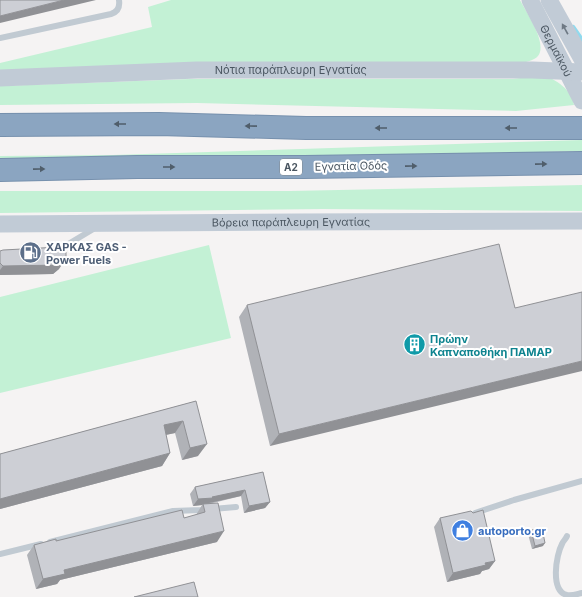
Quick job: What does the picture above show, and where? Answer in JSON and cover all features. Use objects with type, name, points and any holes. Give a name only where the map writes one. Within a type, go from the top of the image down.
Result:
[{"type":"highway","points":[[0,125],[159,124],[306,128],[580,128]]},
{"type":"highway","name":"Εγνατία Οδός","points":[[0,170],[137,167],[304,167],[582,163]]},
{"type":"street","name":"Θερμαϊκού","points":[[530,0],[574,72],[582,101]]},
{"type":"street","name":"Θερμαϊκού","points":[[549,0],[582,59]]},
{"type":"street","name":"Νότια παράπλευρη Εγνατίας","points":[[0,78],[205,70],[532,70],[574,72]]},
{"type":"street","name":"Βόρεια παράπλευρη Εγνατίας","points":[[0,224],[582,222]]},
{"type":"lane","points":[[0,38],[111,14],[118,10],[119,0]]},
{"type":"lane","points":[[60,249],[101,223]]},
{"type":"lane","points":[[468,516],[514,500],[582,480]]},
{"type":"lane","points":[[0,554],[173,511],[236,507]]},
{"type":"lane","points":[[567,536],[562,544],[556,563],[556,581],[560,591],[563,593],[572,595],[582,593]]},
{"type":"green space","points":[[171,0],[520,0],[535,28],[540,43],[540,50],[538,56],[534,59],[518,64],[0,71],[0,63],[152,27],[148,7]]},
{"type":"green space","points":[[542,75],[558,82],[567,90],[573,100],[574,105],[516,111],[197,103],[0,105],[0,86],[190,79],[513,79]]},
{"type":"green space","points":[[582,140],[582,151],[138,161],[0,161],[0,156],[113,155]]},
{"type":"green space","points":[[582,185],[582,211],[323,209],[0,213],[0,191],[290,191]]},
{"type":"green space","points":[[209,245],[231,338],[0,393],[0,297]]},
{"type":"building","points":[[0,0],[64,0],[0,16]]},
{"type":"building","name":"Πρώην Καπναποθήκη ΠΑΜΑΡ","points":[[499,244],[515,308],[582,292],[582,361],[279,434],[247,305]]},
{"type":"building","points":[[60,247],[66,252],[66,259],[60,265],[3,266],[0,263],[0,251],[3,250]]},
{"type":"building","points":[[196,401],[207,444],[190,448],[183,421],[164,425],[170,453],[0,499],[0,454]]},
{"type":"building","points":[[263,472],[270,502],[249,506],[245,490],[212,497],[213,498],[198,499],[195,487]]},
{"type":"building","points":[[218,503],[224,531],[64,570],[65,574],[43,579],[34,545],[182,510],[184,518],[205,512],[203,504]]},
{"type":"building","points":[[483,510],[495,561],[485,563],[486,565],[453,573],[440,518],[471,511],[473,513]]},
{"type":"building","points":[[542,528],[545,543],[535,546],[531,530]]},
{"type":"building","points":[[194,582],[198,597],[134,597]]},
{"type":"waterway","points":[[573,27],[582,40]]},
{"type":"place","name":"ΧΑΡΚΑΣ GAS - Power Fuels","points":[[30,253]]},
{"type":"place","name":"Πρώην Καπναποθήκη ΠΑΜΑΡ","points":[[414,345]]},
{"type":"place","name":"autoporto.gr","points":[[462,531]]}]
